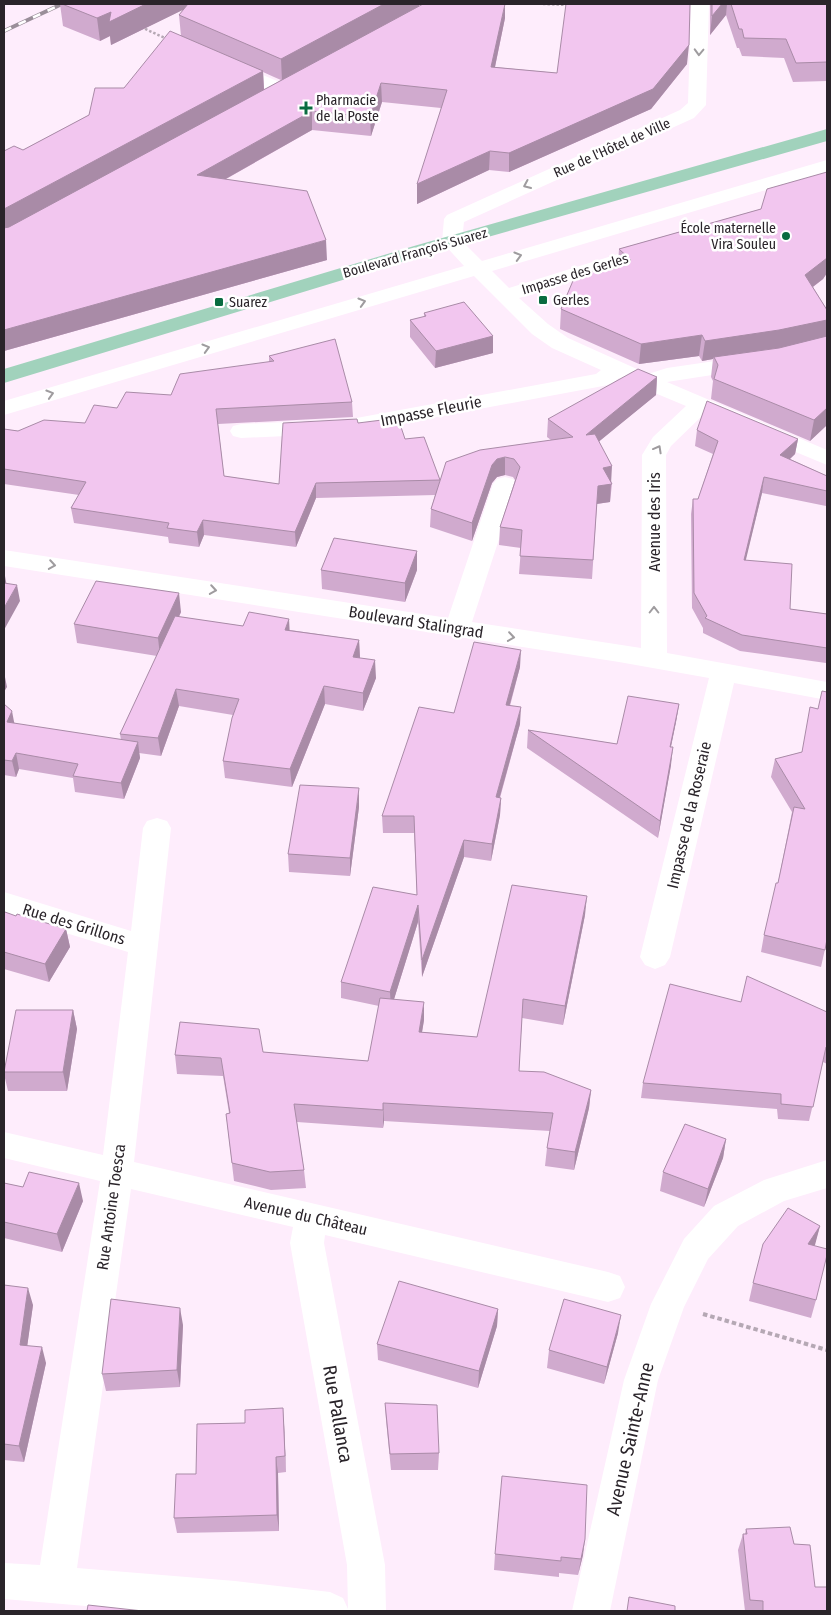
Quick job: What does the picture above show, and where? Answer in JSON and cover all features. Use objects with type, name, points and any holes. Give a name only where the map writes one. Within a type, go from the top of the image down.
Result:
[{"type":"main road","name":"Boulevard François Suarez","points":[[4,376],[452,242],[827,134]]},
{"type":"street","name":"Rue de l'Hôtel de Ville","points":[[452,242],[454,219],[686,114],[697,105],[700,4]]},
{"type":"street","points":[[167,39],[294,87],[267,100]]},
{"type":"street","points":[[4,408],[826,167]]},
{"type":"street","points":[[452,242],[540,330],[553,339],[617,369],[827,458]]},
{"type":"street","name":"Impasse des Gerles","points":[[505,296],[674,243]]},
{"type":"street","points":[[648,381],[667,375],[766,361]]},
{"type":"street","name":"Impasse Fleurie","points":[[241,431],[351,426],[603,379],[617,369]]},
{"type":"street","name":"Avenue des Iris","points":[[654,659],[654,455],[661,442],[701,405]]},
{"type":"street","points":[[457,629],[505,484]]},
{"type":"street","name":"Boulevard Stalingrad","points":[[4,558],[654,659],[827,691]]},
{"type":"street","name":"Impasse de la Roseraie","points":[[655,957],[723,672]]},
{"type":"street","name":"Rue Antoine Toesca","points":[[56,1585],[117,1172],[157,828]]},
{"type":"street","name":"Rue des Grillons","points":[[4,903],[144,946]]},
{"type":"street","name":"Avenue du Château","points":[[4,1145],[608,1287]]},
{"type":"street","name":"Avenue Sainte-Anne","points":[[591,1611],[641,1380],[668,1304],[696,1249],[726,1216],[775,1190],[827,1174]]},
{"type":"street","name":"Rue Pallanca","points":[[311,1216],[307,1243],[366,1565],[368,1611]]},
{"type":"street","points":[[4,1581],[252,1606],[330,1611]]},
{"type":"path","points":[[543,4],[577,5]]},
{"type":"path","points":[[138,26],[167,39]]},
{"type":"path","points":[[668,1304],[827,1350]]},
{"type":"building","points":[[62,4],[146,4],[109,22],[111,12],[97,18]]},
{"type":"building","points":[[188,4],[384,4],[281,59],[179,15]]},
{"type":"building","points":[[423,4],[505,4],[491,67],[557,73],[566,4],[690,4],[689,45],[653,89],[509,153],[490,151],[417,184],[447,90],[381,83],[370,117],[312,111],[197,175],[307,191],[326,240],[4,330],[4,228]]},
{"type":"building","points":[[712,4],[722,4],[712,16]]},
{"type":"building","points":[[731,4],[827,4],[827,62],[796,63],[786,39],[744,38]]},
{"type":"building","points":[[170,31],[263,71],[4,209],[4,151],[14,146],[23,150],[89,115],[95,88],[124,88]]},
{"type":"building","points":[[827,172],[827,258],[805,275],[827,310],[827,320],[779,330],[705,341],[702,335],[641,344],[561,309],[575,276],[631,260],[619,249],[761,209],[767,189]]},
{"type":"building","points":[[464,302],[493,336],[436,351],[410,320],[426,316],[424,313]]},
{"type":"building","points":[[827,336],[827,408],[814,420],[714,379],[718,365],[714,357],[779,348]]},
{"type":"building","points":[[335,339],[352,402],[216,409],[224,476],[279,484],[283,423],[357,419],[358,423],[398,418],[405,439],[424,437],[440,480],[316,483],[295,532],[203,520],[197,532],[167,528],[169,523],[71,508],[86,482],[4,469],[4,429],[18,431],[44,420],[85,423],[94,405],[117,408],[126,392],[171,395],[180,374],[274,361],[269,356]]},
{"type":"building","points":[[638,369],[657,377],[586,435],[595,434],[612,466],[603,468],[612,484],[598,486],[593,560],[520,556],[522,530],[500,527],[520,467],[514,459],[505,457],[497,459],[492,465],[472,523],[431,509],[446,462],[480,450],[573,437],[548,419]]},
{"type":"building","points":[[707,401],[798,439],[780,455],[827,476],[827,491],[764,477],[744,560],[792,564],[790,609],[827,614],[827,648],[742,635],[705,618],[707,616],[694,593],[693,499],[698,499],[718,441],[697,430]]},
{"type":"building","points":[[334,538],[417,551],[405,583],[321,570]]},
{"type":"building","points":[[96,581],[179,593],[158,638],[74,624]]},
{"type":"building","points":[[4,583],[17,585],[4,608]]},
{"type":"building","points":[[249,612],[289,619],[285,630],[359,640],[353,657],[375,660],[363,693],[324,686],[290,769],[223,761],[232,718],[239,699],[176,689],[158,738],[120,734],[175,616],[243,626]]},
{"type":"building","points":[[474,642],[521,650],[506,705],[521,707],[496,797],[501,798],[492,844],[464,840],[422,960],[418,905],[390,992],[341,982],[373,887],[417,895],[414,816],[382,816],[419,707],[454,713]]},
{"type":"building","points":[[822,691],[827,692],[827,939],[825,950],[764,935],[776,883],[778,883],[794,807],[805,809],[775,759],[802,752],[810,707],[818,709]]},
{"type":"building","points":[[628,696],[679,704],[670,747],[673,747],[660,821],[528,730],[617,744]]},
{"type":"building","points":[[4,704],[12,711],[7,722],[138,742],[121,783],[73,776],[78,764],[16,753],[12,761],[4,760]]},
{"type":"building","points":[[300,785],[359,788],[350,858],[288,854]]},
{"type":"building","points":[[512,885],[587,896],[565,1006],[523,999],[519,1071],[544,1072],[591,1090],[575,1152],[547,1148],[553,1113],[383,1103],[383,1110],[294,1104],[304,1170],[270,1172],[232,1163],[226,1114],[230,1113],[221,1058],[175,1055],[180,1022],[259,1029],[263,1052],[368,1061],[380,998],[424,1002],[419,1032],[477,1037]]},
{"type":"building","points":[[5,912],[66,929],[45,964],[4,952]]},
{"type":"building","points":[[747,976],[827,1012],[827,1047],[813,1107],[781,1104],[781,1094],[643,1083],[670,984],[741,1002]]},
{"type":"building","points":[[16,1010],[73,1010],[63,1072],[4,1072]]},
{"type":"building","points":[[685,1124],[726,1139],[708,1189],[663,1172]]},
{"type":"building","points":[[29,1172],[79,1183],[57,1234],[4,1222],[4,1183],[23,1187]]},
{"type":"building","points":[[788,1208],[820,1226],[808,1244],[827,1249],[816,1300],[753,1283],[763,1244]]},
{"type":"building","points":[[399,1281],[498,1309],[479,1371],[377,1344]]},
{"type":"building","points":[[4,1285],[28,1288],[20,1345],[42,1347],[19,1446],[4,1444]]},
{"type":"building","points":[[111,1299],[180,1308],[177,1370],[102,1374]]},
{"type":"building","points":[[564,1299],[621,1315],[607,1367],[549,1350]]},
{"type":"building","points":[[385,1403],[437,1405],[439,1453],[390,1454]]},
{"type":"building","points":[[283,1408],[285,1456],[276,1457],[277,1515],[174,1518],[176,1474],[196,1474],[197,1424],[245,1423],[245,1410]]},
{"type":"building","points":[[502,1476],[587,1485],[585,1539],[581,1559],[561,1557],[561,1561],[495,1554]]},
{"type":"building","points":[[790,1527],[794,1544],[810,1545],[815,1587],[827,1587],[827,1611],[763,1611],[763,1601],[750,1600],[743,1534],[747,1534],[746,1529]]},
{"type":"building","points":[[629,1597],[675,1606],[675,1611],[627,1611]]},
{"type":"building","points":[[88,1605],[143,1611],[87,1611]]},
{"type":"railway","points":[[4,31],[62,4]]},
{"type":"place","name":"Pharmacie de la Poste","points":[[306,108]]},
{"type":"place","name":"École maternelle Vira Souleu","points":[[786,236]]},
{"type":"place","name":"Gerles","points":[[543,300]]},
{"type":"place","name":"Suarez","points":[[219,302]]}]
